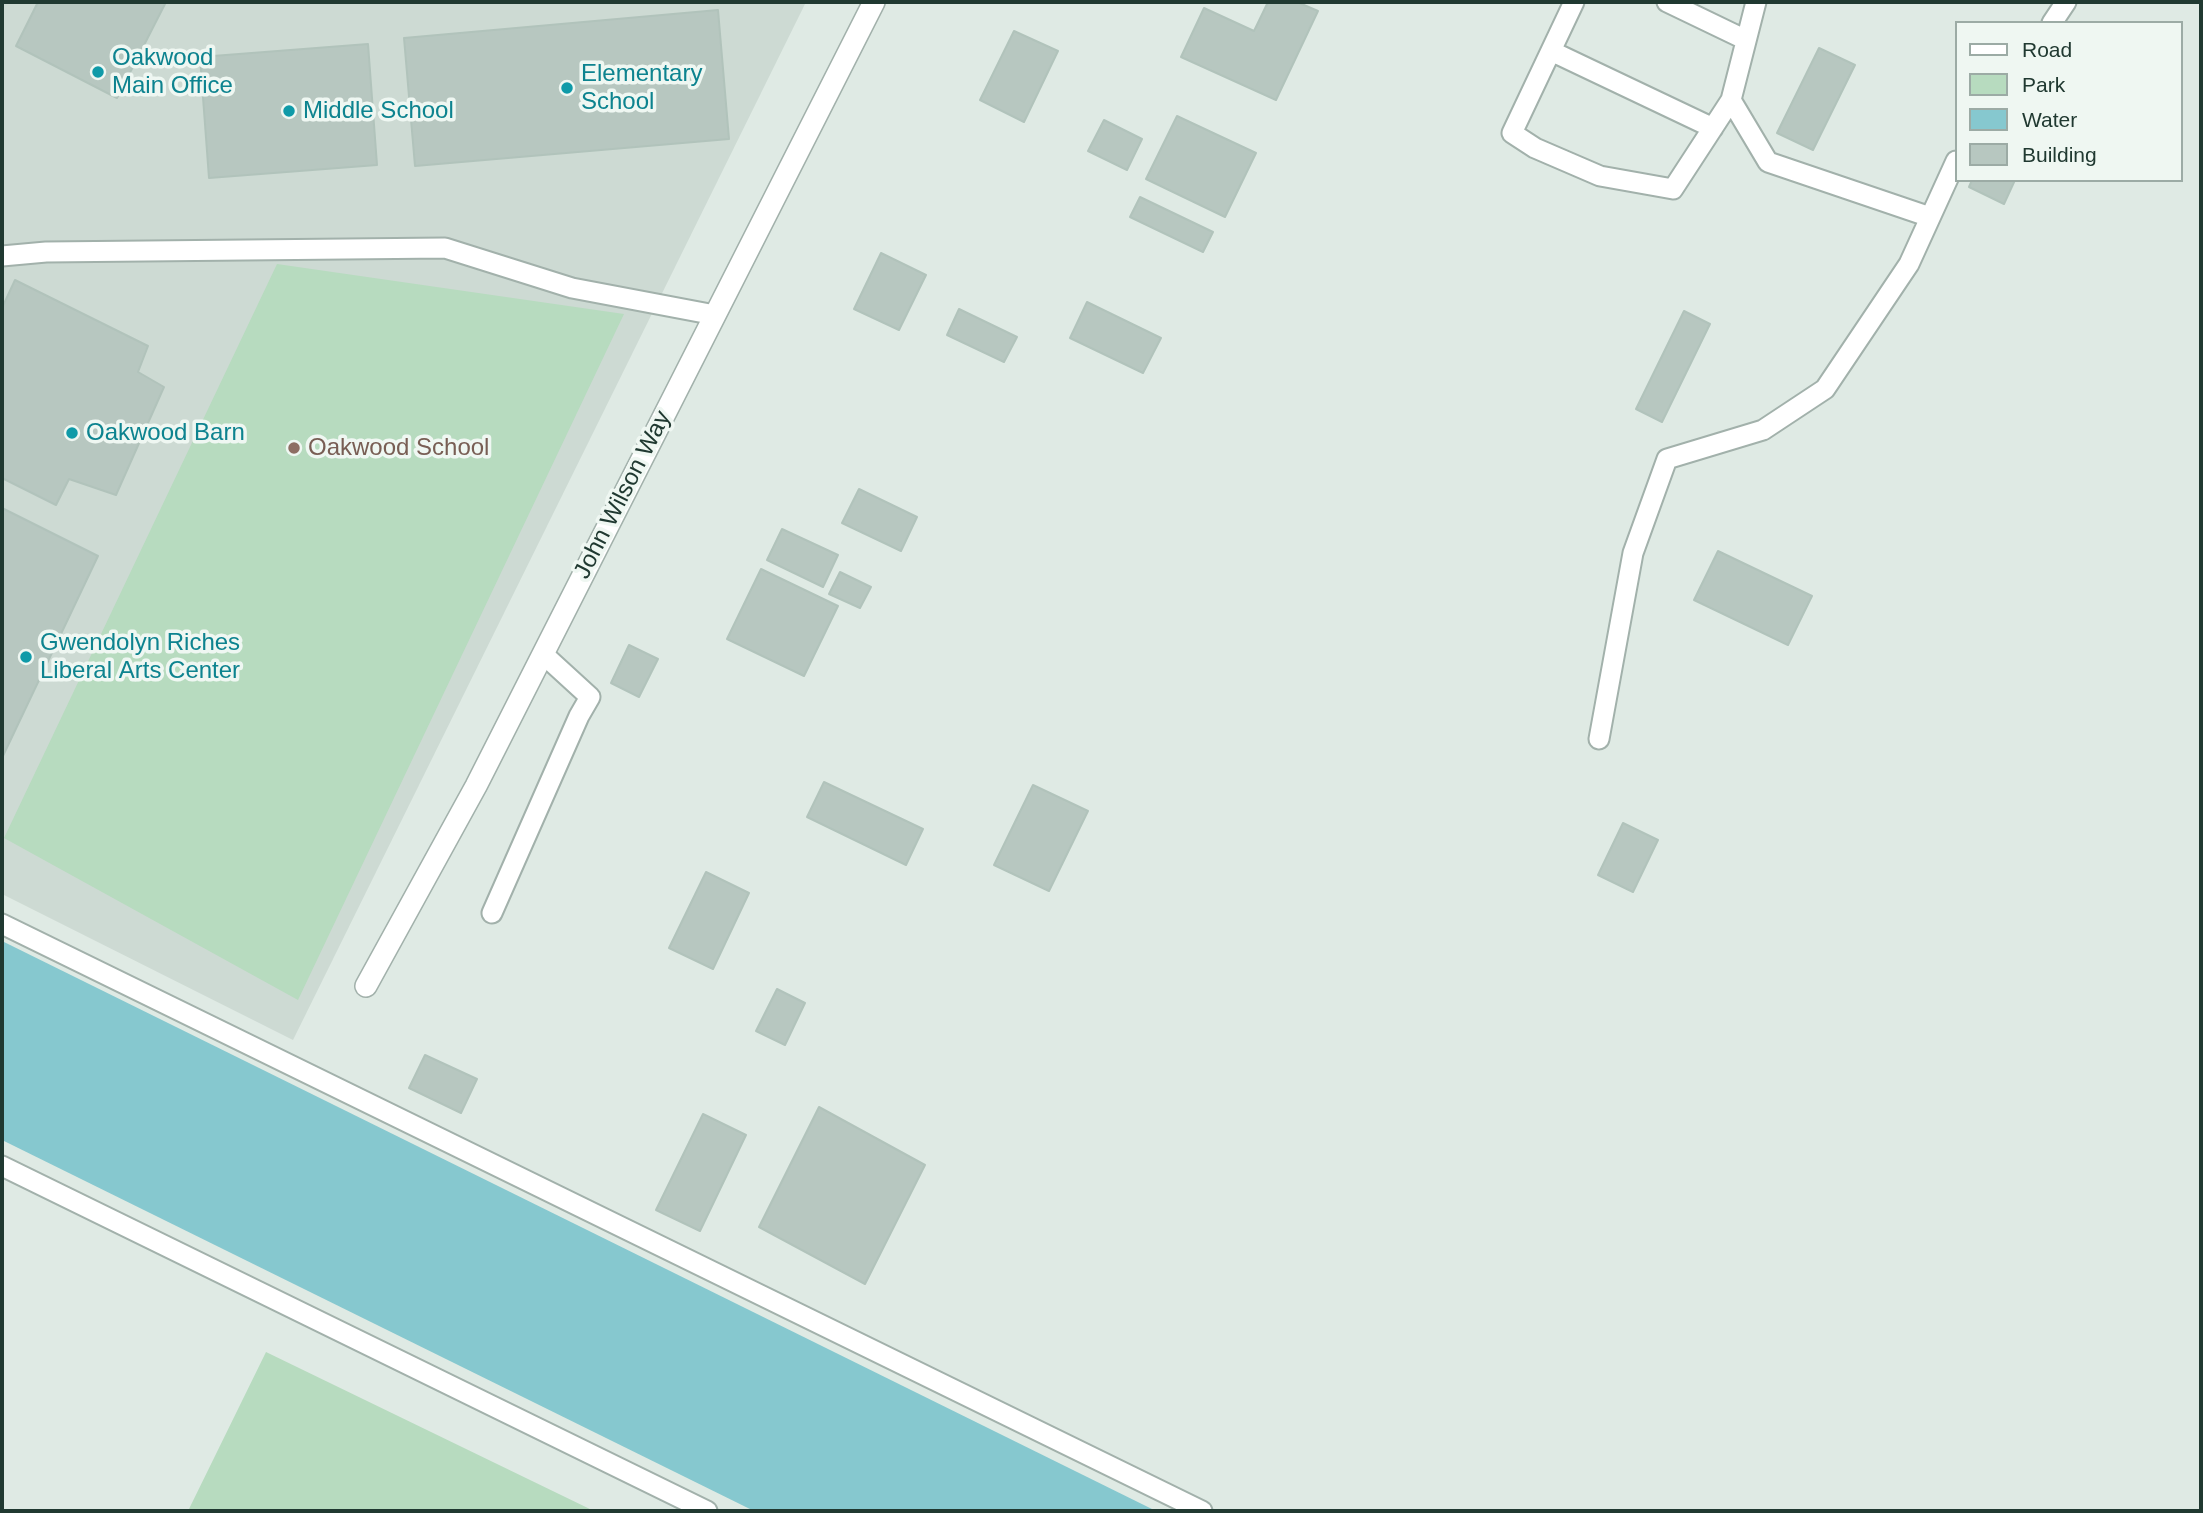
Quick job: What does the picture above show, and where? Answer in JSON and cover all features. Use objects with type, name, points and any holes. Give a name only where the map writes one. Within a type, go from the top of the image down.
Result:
[{"type":"street","name":"John Wilson Way","points":[[366,986],[476,786],[874,2]]},
{"type":"lane","points":[[1574,2],[1512,133],[1535,148],[1600,176],[1673,189],[1731,100],[1756,2]]},
{"type":"lane","points":[[1667,2],[1746,40]]},
{"type":"lane","points":[[2053,21],[2066,2]]},
{"type":"lane","points":[[1551,51],[1713,128]]},
{"type":"lane","points":[[1731,100],[1768,162],[1930,217]]},
{"type":"lane","points":[[1599,739],[1633,553],[1667,459],[1763,430],[1825,389],[1909,264],[1954,165]]},
{"type":"lane","points":[[2,256],[46,252],[445,248],[572,288],[715,315]]},
{"type":"lane","points":[[492,913],[579,716],[590,697],[543,654]]},
{"type":"lane","points":[[2,924],[1202,1511]]},
{"type":"lane","points":[[2,1166],[707,1511]]},
{"type":"shaded area","name":"Oakwood School","points":[[2,2],[806,2],[293,1040],[2,894]]},
{"type":"green space","points":[[277,264],[624,314],[298,1000],[4,838]]},
{"type":"green space","points":[[266,1352],[594,1511],[188,1511]]},
{"type":"water","points":[[2,941],[1156,1511],[754,1511],[2,1140]]},
{"type":"building","name":"Oakwood Main Office","points":[[38,2],[166,2],[117,98],[16,46]]},
{"type":"building","points":[[1268,2],[1297,2],[1318,11],[1276,100],[1181,57],[1204,8],[1254,31]]},
{"type":"building","name":"Elementary School","points":[[718,10],[729,139],[415,166],[404,38]]},
{"type":"building","points":[[1014,31],[1058,51],[1024,122],[980,100]]},
{"type":"building","name":"Middle School","points":[[368,44],[377,165],[209,178],[200,57]]},
{"type":"building","points":[[1819,48],[1855,65],[1813,150],[1777,133]]},
{"type":"building","points":[[1177,116],[1256,153],[1225,217],[1146,179]]},
{"type":"building","points":[[1104,120],[1142,139],[1127,170],[1088,151]]},
{"type":"building","points":[[1971,182],[2014,182],[2004,204],[1969,187]]},
{"type":"building","points":[[1140,197],[1213,232],[1203,252],[1130,217]]},
{"type":"building","points":[[881,253],[926,275],[899,330],[854,309]]},
{"type":"building","name":"Oakwood Barn","points":[[15,280],[148,346],[138,372],[164,387],[116,495],[69,479],[56,505],[2,478],[2,308]]},
{"type":"building","points":[[1087,302],[1161,338],[1143,373],[1070,338]]},
{"type":"building","points":[[959,309],[1017,337],[1004,362],[947,335]]},
{"type":"building","points":[[1684,311],[1710,324],[1662,422],[1636,409]]},
{"type":"building","points":[[859,489],[917,517],[901,551],[842,523]]},
{"type":"building","name":"Gwendolyn Riches Liberal Arts Center","points":[[2,508],[98,556],[2,758]]},
{"type":"building","points":[[782,529],[838,555],[823,587],[767,560]]},
{"type":"building","points":[[1718,551],[1812,596],[1788,645],[1694,600]]},
{"type":"building","points":[[761,569],[838,606],[804,676],[727,639]]},
{"type":"building","points":[[840,572],[871,587],[860,608],[829,594]]},
{"type":"building","points":[[629,645],[658,659],[639,697],[611,683]]},
{"type":"building","points":[[824,782],[923,829],[906,865],[807,817]]},
{"type":"building","points":[[1033,785],[1088,811],[1049,891],[994,865]]},
{"type":"building","points":[[1623,823],[1658,840],[1633,892],[1598,875]]},
{"type":"building","points":[[706,872],[749,893],[713,969],[669,948]]},
{"type":"building","points":[[777,989],[805,1003],[785,1045],[756,1031]]},
{"type":"building","points":[[425,1055],[477,1079],[461,1113],[409,1088]]},
{"type":"building","points":[[819,1107],[925,1165],[865,1284],[759,1227]]},
{"type":"building","points":[[703,1114],[746,1135],[700,1231],[656,1210]]},
{"type":"place","name":"Oakwood Main Office","points":[[98,72]]},
{"type":"place","name":"Elementary School","points":[[567,88]]},
{"type":"place","name":"Middle School","points":[[289,111]]},
{"type":"place","name":"Oakwood Barn","points":[[72,433]]},
{"type":"place","name":"Oakwood School","points":[[294,448]]},
{"type":"place","name":"Gwendolyn Riches Liberal Arts Center","points":[[26,657]]}]
